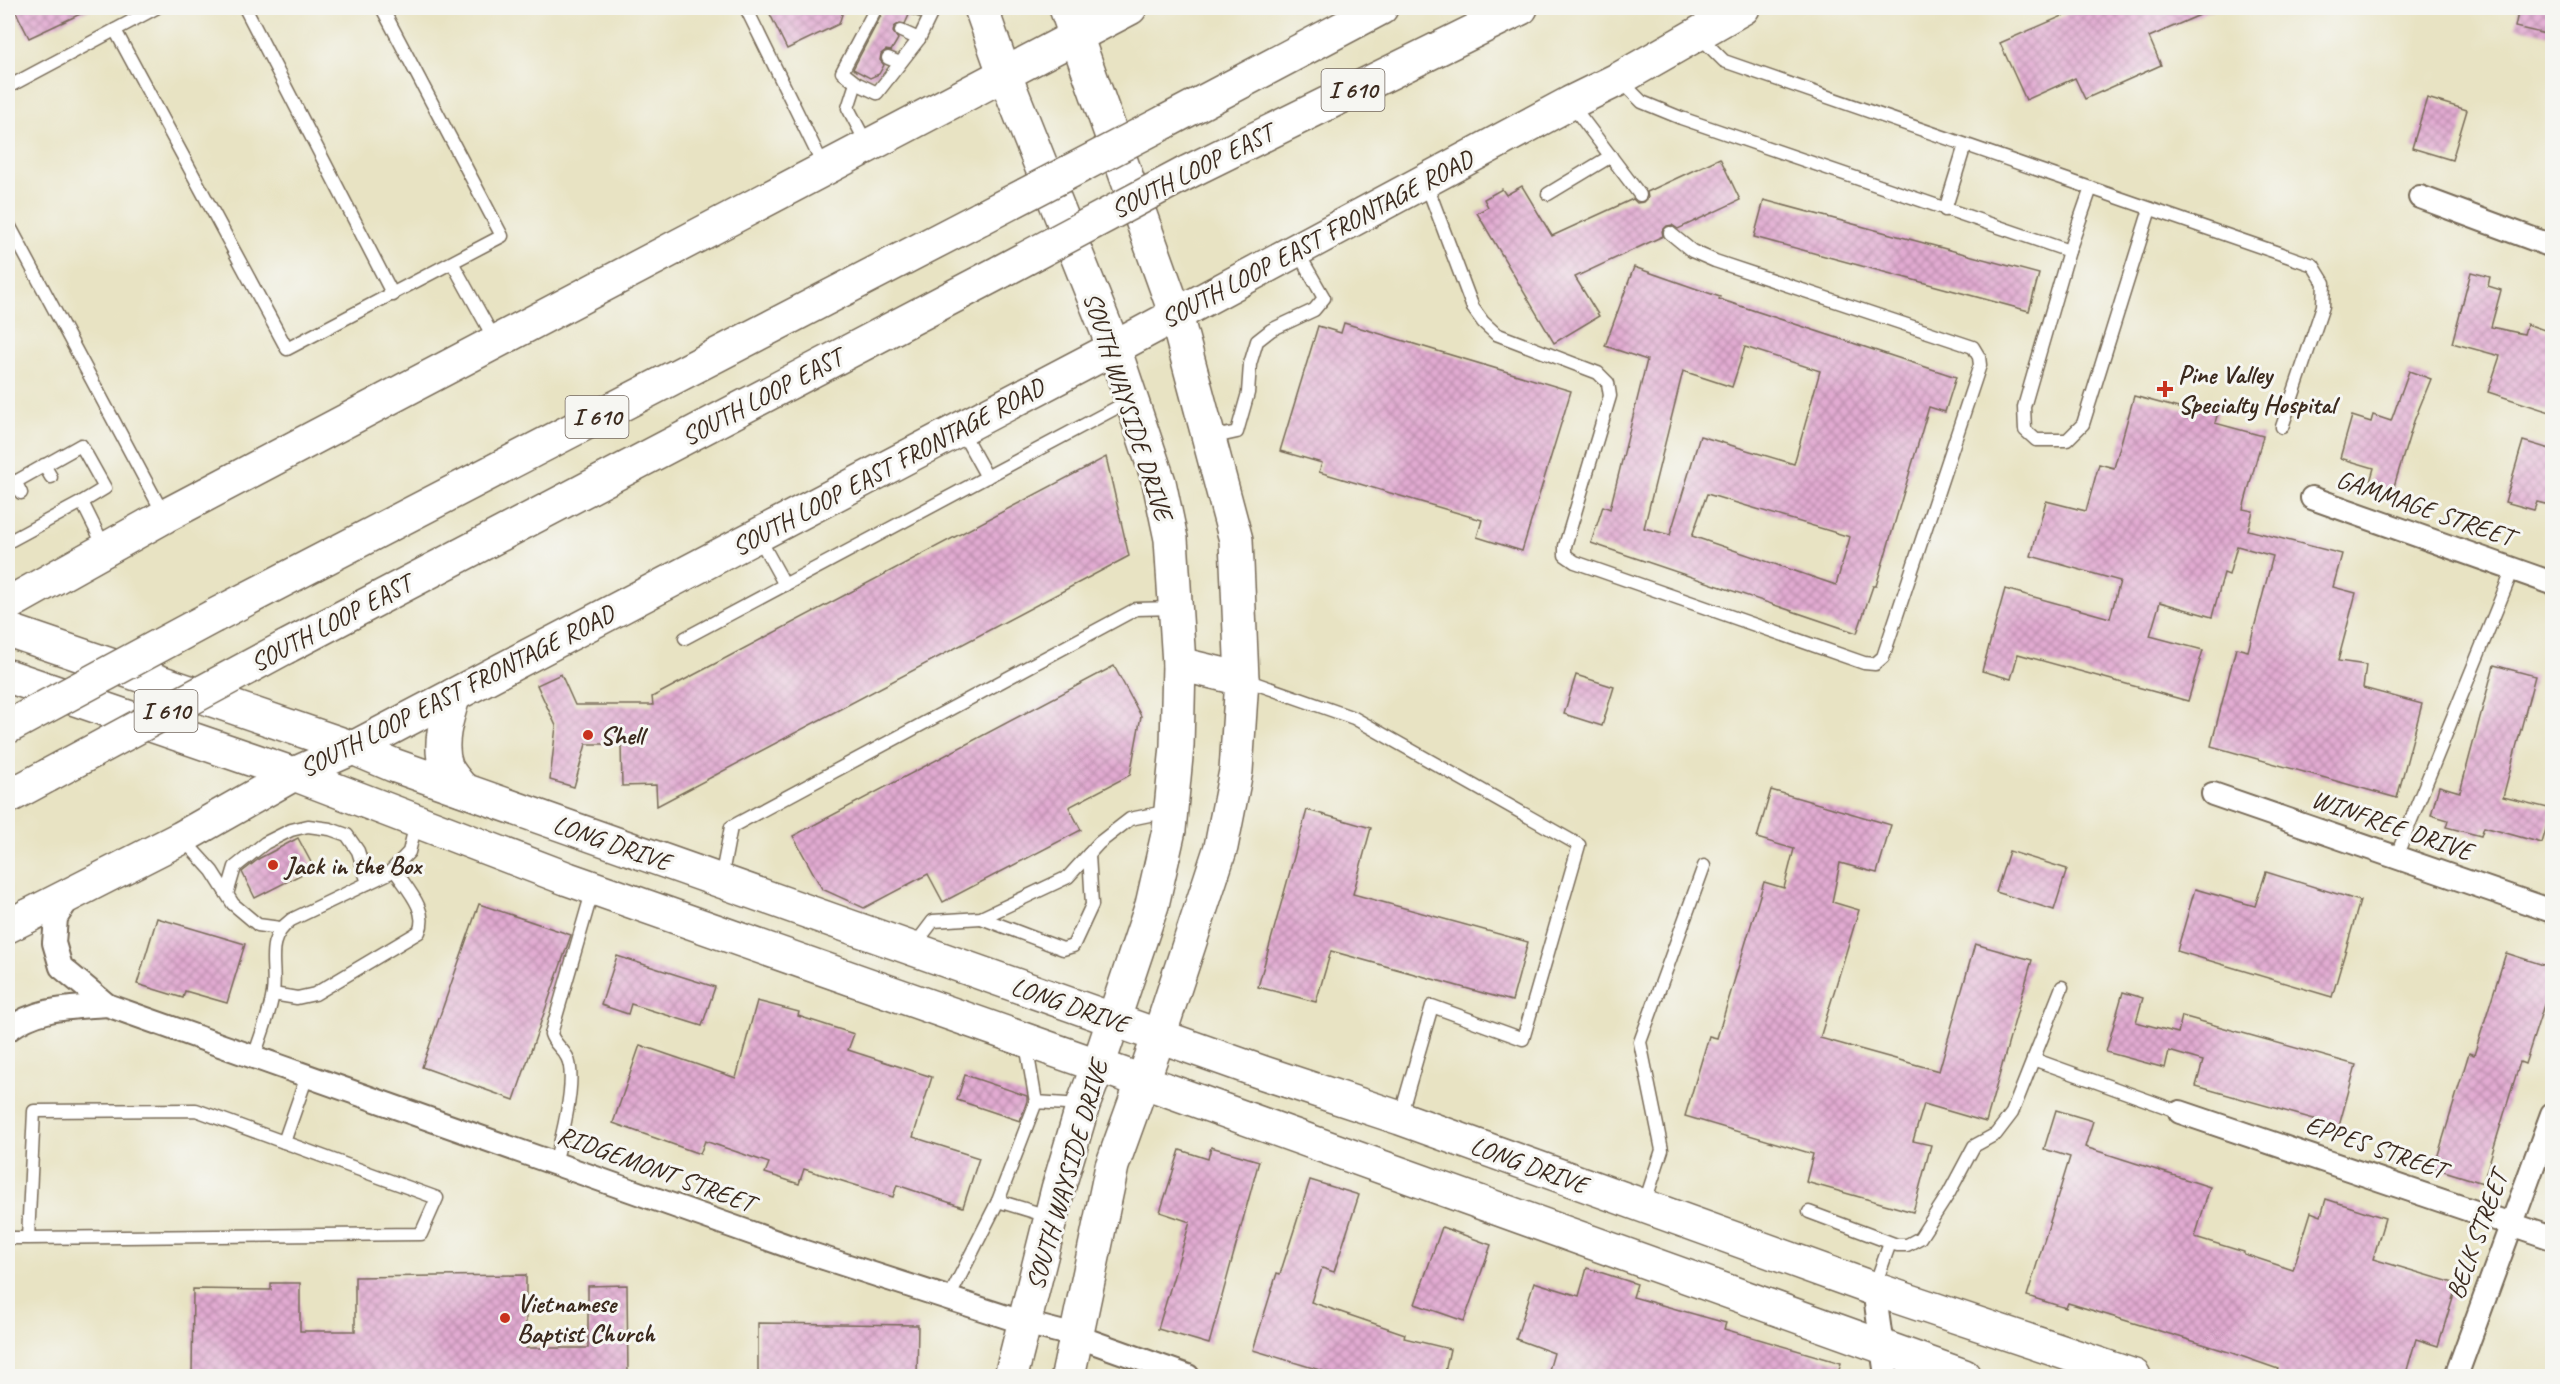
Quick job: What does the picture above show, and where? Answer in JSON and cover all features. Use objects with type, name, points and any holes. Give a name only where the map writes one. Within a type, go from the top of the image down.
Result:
[{"type":"main road","name":"SOUTH WAYSIDE DRIVE","points":[[981,8],[1004,73],[1114,348],[1159,482],[1171,539],[1179,664],[1177,746],[1171,811],[1152,905],[1083,1105],[1051,1217],[1011,1377]]},
{"type":"main road","points":[[8,604],[165,516],[1004,73],[1071,21],[1130,8]]},
{"type":"main road","name":"I 610","points":[[8,728],[214,616],[1381,8]]},
{"type":"main road","name":"SOUTH LOOP EAST","points":[[8,797],[286,647],[1186,173],[1521,8]]},
{"type":"main road","name":"SOUTH LOOP EAST FRONTAGE ROAD","points":[[18,921],[181,838],[294,774],[353,748],[961,429],[1570,103],[1619,79],[1743,8]]},
{"type":"main road","name":"SOUTH WAYSIDE DRIVE","points":[[1068,1377],[1112,1166],[1159,1036],[1221,847],[1236,771],[1242,679],[1236,540],[1176,315],[1071,21]]},
{"type":"main road","name":"LONG DRIVE","points":[[8,630],[353,748],[867,934],[1400,1118],[1874,1289],[2120,1374]]},
{"type":"main road","points":[[1179,664],[1242,679]]},
{"type":"main road","name":"LONG DRIVE","points":[[8,676],[294,774],[581,884],[1624,1254],[1884,1362],[1964,1377]]},
{"type":"main road","points":[[454,695],[446,720],[444,749],[446,766],[462,789]]},
{"type":"main road","points":[[581,884],[583,833]]},
{"type":"main road","points":[[851,979],[867,934]]},
{"type":"main road","points":[[1379,1166],[1400,1118]]},
{"type":"main road","points":[[1624,1254],[1644,1206]]},
{"type":"street","points":[[2420,197],[2547,244]]},
{"type":"street","name":"GAMMAGE STREET","points":[[2312,498],[2553,583]]},
{"type":"street","name":"WINFREE DRIVE","points":[[2213,794],[2553,911]]},
{"type":"street","name":"RIDGEMONT STREET","points":[[72,894],[56,918],[54,943],[61,967],[107,1005],[802,1251],[1025,1323],[1076,1336],[1188,1377]]},
{"type":"street","points":[[8,945],[18,921]]},
{"type":"street","name":"RIDGEMONT STREET","points":[[8,1030],[21,1020],[49,1010],[107,1005]]},
{"type":"street","name":"EPPES STREET","points":[[2180,1112],[2553,1238]]},
{"type":"street","name":"BELK STREET","points":[[2456,1377],[2553,1114]]},
{"type":"street","points":[[1874,1289],[1884,1362]]},
{"type":"lane","points":[[8,87],[156,8]]},
{"type":"lane","points":[[245,8],[393,295]]},
{"type":"lane","points":[[115,30],[284,348],[290,349],[453,264],[500,238],[502,233],[382,8]]},
{"type":"lane","points":[[746,8],[824,167]]},
{"type":"lane","points":[[875,15],[861,45],[842,72],[856,83],[877,93],[919,39],[932,11],[913,8]]},
{"type":"lane","points":[[901,31],[919,39]]},
{"type":"lane","points":[[1697,34],[1724,61],[2313,265],[2324,283],[2323,306],[2282,427]]},
{"type":"lane","points":[[888,58],[900,63]]},
{"type":"lane","points":[[1619,79],[1642,102],[1681,118],[2069,251]]},
{"type":"lane","points":[[856,83],[848,108],[867,144]]},
{"type":"lane","points":[[1570,103],[1640,195]]},
{"type":"lane","points":[[1945,210],[1965,145]]},
{"type":"lane","points":[[1548,194],[1611,156]]},
{"type":"lane","points":[[1426,182],[1473,308],[1484,322],[1496,334],[1598,373],[1608,383],[1610,396],[1565,546],[1565,555],[1575,562],[1864,663],[1875,664],[1883,657],[1980,365],[1979,357],[1973,347],[1715,261],[1692,251],[1670,233]]},
{"type":"lane","points":[[2091,188],[2069,251],[2025,407],[2025,430],[2036,440],[2067,440],[2083,424],[2150,209]]},
{"type":"lane","points":[[8,223],[165,516]]},
{"type":"lane","points":[[1209,438],[1237,432],[1248,393],[1250,364],[1257,341],[1271,330],[1314,310],[1324,298],[1296,250]]},
{"type":"lane","points":[[453,264],[496,342]]},
{"type":"lane","points":[[685,638],[1130,401]]},
{"type":"lane","points":[[961,429],[987,477]]},
{"type":"lane","points":[[9,537],[67,504],[82,502],[105,488],[81,445],[44,465],[14,487]]},
{"type":"lane","points":[[44,465],[51,477]]},
{"type":"lane","points":[[82,502],[106,549]]},
{"type":"lane","points":[[757,535],[785,585]]},
{"type":"lane","points":[[2396,857],[2513,569]]},
{"type":"lane","points":[[720,881],[730,827],[1136,609],[1177,608]]},
{"type":"lane","points":[[1242,679],[1354,718],[1579,845],[1523,1039],[1432,1006],[1400,1118]]},
{"type":"lane","points":[[911,949],[933,921],[981,918],[1068,877],[1099,843],[1130,819],[1171,811]]},
{"type":"lane","points":[[254,1057],[273,994],[273,944],[280,928],[291,920],[394,869],[409,852],[417,821]]},
{"type":"lane","points":[[227,894],[235,867],[266,843],[291,830],[308,826],[330,829],[347,835],[358,851],[368,883]]},
{"type":"lane","points":[[181,838],[212,871],[234,904],[258,925],[280,928]]},
{"type":"lane","points":[[981,918],[1063,949],[1073,946],[1092,905],[1089,854]]},
{"type":"lane","points":[[1644,1206],[1662,1150],[1640,1042],[1704,866]]},
{"type":"lane","points":[[273,994],[297,998],[315,994],[419,932],[423,922],[422,912],[394,869]]},
{"type":"lane","points":[[555,1163],[565,1128],[570,1080],[567,1056],[553,1043],[550,1034],[581,884]]},
{"type":"lane","points":[[1809,1212],[1890,1243],[1907,1245],[1920,1238],[1974,1146],[1996,1134],[2012,1113],[2061,987]]},
{"type":"lane","points":[[948,1298],[999,1201],[1036,1102],[1025,1041]]},
{"type":"lane","points":[[2033,1059],[2180,1112]]},
{"type":"lane","points":[[284,1142],[307,1076]]},
{"type":"lane","points":[[1036,1102],[1083,1105]]},
{"type":"lane","points":[[8,1238],[28,1238],[421,1234],[437,1198],[196,1110],[34,1111],[28,1238]]},
{"type":"lane","points":[[999,1201],[1051,1217]]},
{"type":"lane","points":[[1874,1289],[1890,1243]]},
{"type":"building","points":[[14,8],[93,8],[29,38]]},
{"type":"building","points":[[767,8],[844,8],[839,24],[787,49]]},
{"type":"building","points":[[885,8],[905,8],[909,15],[905,24],[900,23],[894,27],[893,32],[898,39],[891,51],[886,50],[881,54],[880,60],[884,65],[879,74],[870,78],[853,69]]},
{"type":"building","points":[[2081,8],[2216,8],[2149,37],[2161,65],[2085,99],[2075,78],[2026,100],[2000,43]]},
{"type":"building","points":[[2519,8],[2553,8],[2550,35],[2515,27]]},
{"type":"building","points":[[2427,98],[2467,110],[2452,160],[2412,148]]},
{"type":"building","points":[[1720,158],[1740,200],[1678,229],[1672,225],[1667,226],[1662,231],[1663,236],[1575,277],[1599,316],[1554,343],[1477,213],[1488,207],[1484,199],[1502,189],[1506,195],[1522,186],[1552,236],[1633,199],[1637,203],[1644,202],[1648,198],[1647,192]]},
{"type":"building","points":[[1764,200],[2039,274],[2029,311],[1754,237]]},
{"type":"building","points":[[1634,267],[1720,297],[1719,299],[1956,377],[1945,412],[1929,407],[1876,586],[1873,586],[1857,633],[1591,543],[1603,506],[1610,509],[1647,360],[1605,346]],"holes":[[[1745,347],[1820,371],[1794,464],[1700,436],[1670,535],[1644,528],[1683,371],[1732,387]],[[1707,494],[1850,537],[1836,585],[1692,536]]]},
{"type":"building","points":[[2471,272],[2490,277],[2488,286],[2501,290],[2491,327],[2524,334],[2527,324],[2553,333],[2553,413],[2488,392],[2500,356],[2452,343]]},
{"type":"building","points":[[1344,323],[1571,391],[1522,551],[1477,537],[1482,520],[1319,472],[1322,463],[1280,451],[1318,326],[1341,333]]},
{"type":"building","points":[[2409,371],[2431,379],[2414,421],[2391,496],[2368,489],[2374,468],[2340,458],[2352,416],[2371,422],[2373,415],[2391,421]]},
{"type":"building","points":[[2134,396],[2197,413],[2199,407],[2218,412],[2215,423],[2263,436],[2243,509],[2253,511],[2248,530],[2342,554],[2333,587],[2356,593],[2338,661],[2366,665],[2363,688],[2422,704],[2397,798],[2211,746],[2236,648],[2248,651],[2273,556],[2237,546],[2229,575],[2224,573],[2212,617],[2160,602],[2150,636],[2203,650],[2188,701],[2018,654],[2011,679],[1982,671],[2005,589],[2110,618],[2120,581],[2031,556],[2046,501],[2086,511],[2099,464],[2114,468]]},
{"type":"building","points":[[2523,441],[2553,450],[2553,506],[2537,502],[2534,510],[2505,502]]},
{"type":"building","points":[[1106,457],[1129,556],[657,806],[656,785],[622,786],[621,744],[586,744],[574,787],[550,780],[556,726],[537,685],[561,674],[575,705],[653,705],[652,697]]},
{"type":"building","points":[[2494,665],[2535,676],[2503,797],[2552,809],[2542,843],[2484,827],[2481,836],[2446,827],[2448,820],[2431,815],[2439,786],[2460,792]]},
{"type":"building","points":[[1114,666],[1141,716],[1130,775],[1069,807],[1081,830],[943,902],[928,874],[864,908],[822,889],[793,836]]},
{"type":"building","points":[[1576,675],[1614,687],[1602,726],[1564,714]]},
{"type":"building","points":[[1771,790],[1891,825],[1877,873],[1840,863],[1832,902],[1859,910],[1820,1038],[1939,1071],[1975,944],[2032,960],[1986,1122],[1924,1104],[1913,1141],[1931,1145],[1913,1212],[1806,1182],[1813,1154],[1685,1116],[1709,1036],[1717,1038],[1764,882],[1784,888],[1794,849],[1757,838]]},
{"type":"building","points":[[1307,810],[1371,828],[1353,894],[1528,942],[1512,1001],[1331,951],[1316,1002],[1258,987]]},
{"type":"building","points":[[298,838],[314,868],[255,898],[242,872],[260,858]]},
{"type":"building","points":[[2009,851],[2067,869],[2054,910],[1996,892]]},
{"type":"building","points":[[2266,872],[2360,901],[2332,997],[2177,951],[2195,889],[2255,906]]},
{"type":"building","points":[[479,904],[571,935],[514,1100],[422,1067]]},
{"type":"building","points":[[157,918],[245,944],[227,1003],[185,991],[183,998],[137,984]]},
{"type":"building","points":[[2506,953],[2553,968],[2553,977],[2525,1064],[2520,1062],[2483,1183],[2434,1168],[2469,1053],[2474,1055]]},
{"type":"building","points":[[617,956],[715,987],[702,1026],[631,1004],[628,1014],[601,1005]]},
{"type":"building","points":[[2123,992],[2143,998],[2136,1022],[2178,1033],[2182,1016],[2356,1065],[2339,1126],[2196,1086],[2203,1061],[2169,1051],[2165,1068],[2106,1052]]},
{"type":"building","points":[[757,1001],[799,1012],[798,1016],[854,1034],[848,1050],[932,1077],[913,1137],[979,1158],[963,1207],[897,1185],[893,1197],[804,1169],[799,1184],[765,1173],[769,1163],[705,1141],[700,1154],[613,1123],[640,1045],[736,1078]]},
{"type":"building","points":[[965,1075],[1027,1096],[1020,1121],[957,1100]]},
{"type":"building","points":[[2056,1110],[2093,1121],[2085,1147],[2210,1187],[2195,1237],[2244,1252],[2244,1254],[2293,1270],[2311,1212],[2321,1216],[2326,1199],[2385,1218],[2373,1259],[2457,1284],[2438,1346],[2416,1339],[2405,1377],[2275,1377],[2278,1369],[2232,1353],[2068,1303],[2066,1308],[2027,1296],[2070,1157],[2044,1149]]},
{"type":"building","points":[[1211,1147],[1259,1161],[1209,1344],[1158,1329],[1190,1222],[1160,1212],[1180,1150],[1208,1159]]},
{"type":"building","points":[[1310,1180],[1359,1195],[1334,1272],[1322,1268],[1311,1302],[1405,1334],[1404,1338],[1450,1349],[1444,1377],[1343,1377],[1253,1350]]},
{"type":"building","points":[[1442,1227],[1491,1245],[1464,1321],[1415,1304]]},
{"type":"building","points":[[1587,1268],[1637,1284],[1633,1297],[1726,1323],[1724,1329],[1841,1363],[1837,1377],[1547,1377],[1554,1353],[1516,1339],[1534,1282],[1579,1296]]},
{"type":"building","points":[[526,1275],[526,1348],[588,1348],[588,1286],[627,1285],[628,1377],[192,1377],[193,1289],[271,1290],[271,1283],[300,1283],[300,1331],[355,1331],[355,1277]]},
{"type":"building","points":[[758,1323],[918,1325],[917,1377],[758,1377]]},
{"type":"place","name":"Pine Valley Specialty Hospital","points":[[2165,389]]},
{"type":"place","name":"Shell","points":[[588,735]]},
{"type":"place","name":"Jack in the Box","points":[[273,865]]},
{"type":"place","name":"Vietnamese Baptist Church","points":[[505,1318]]}]
